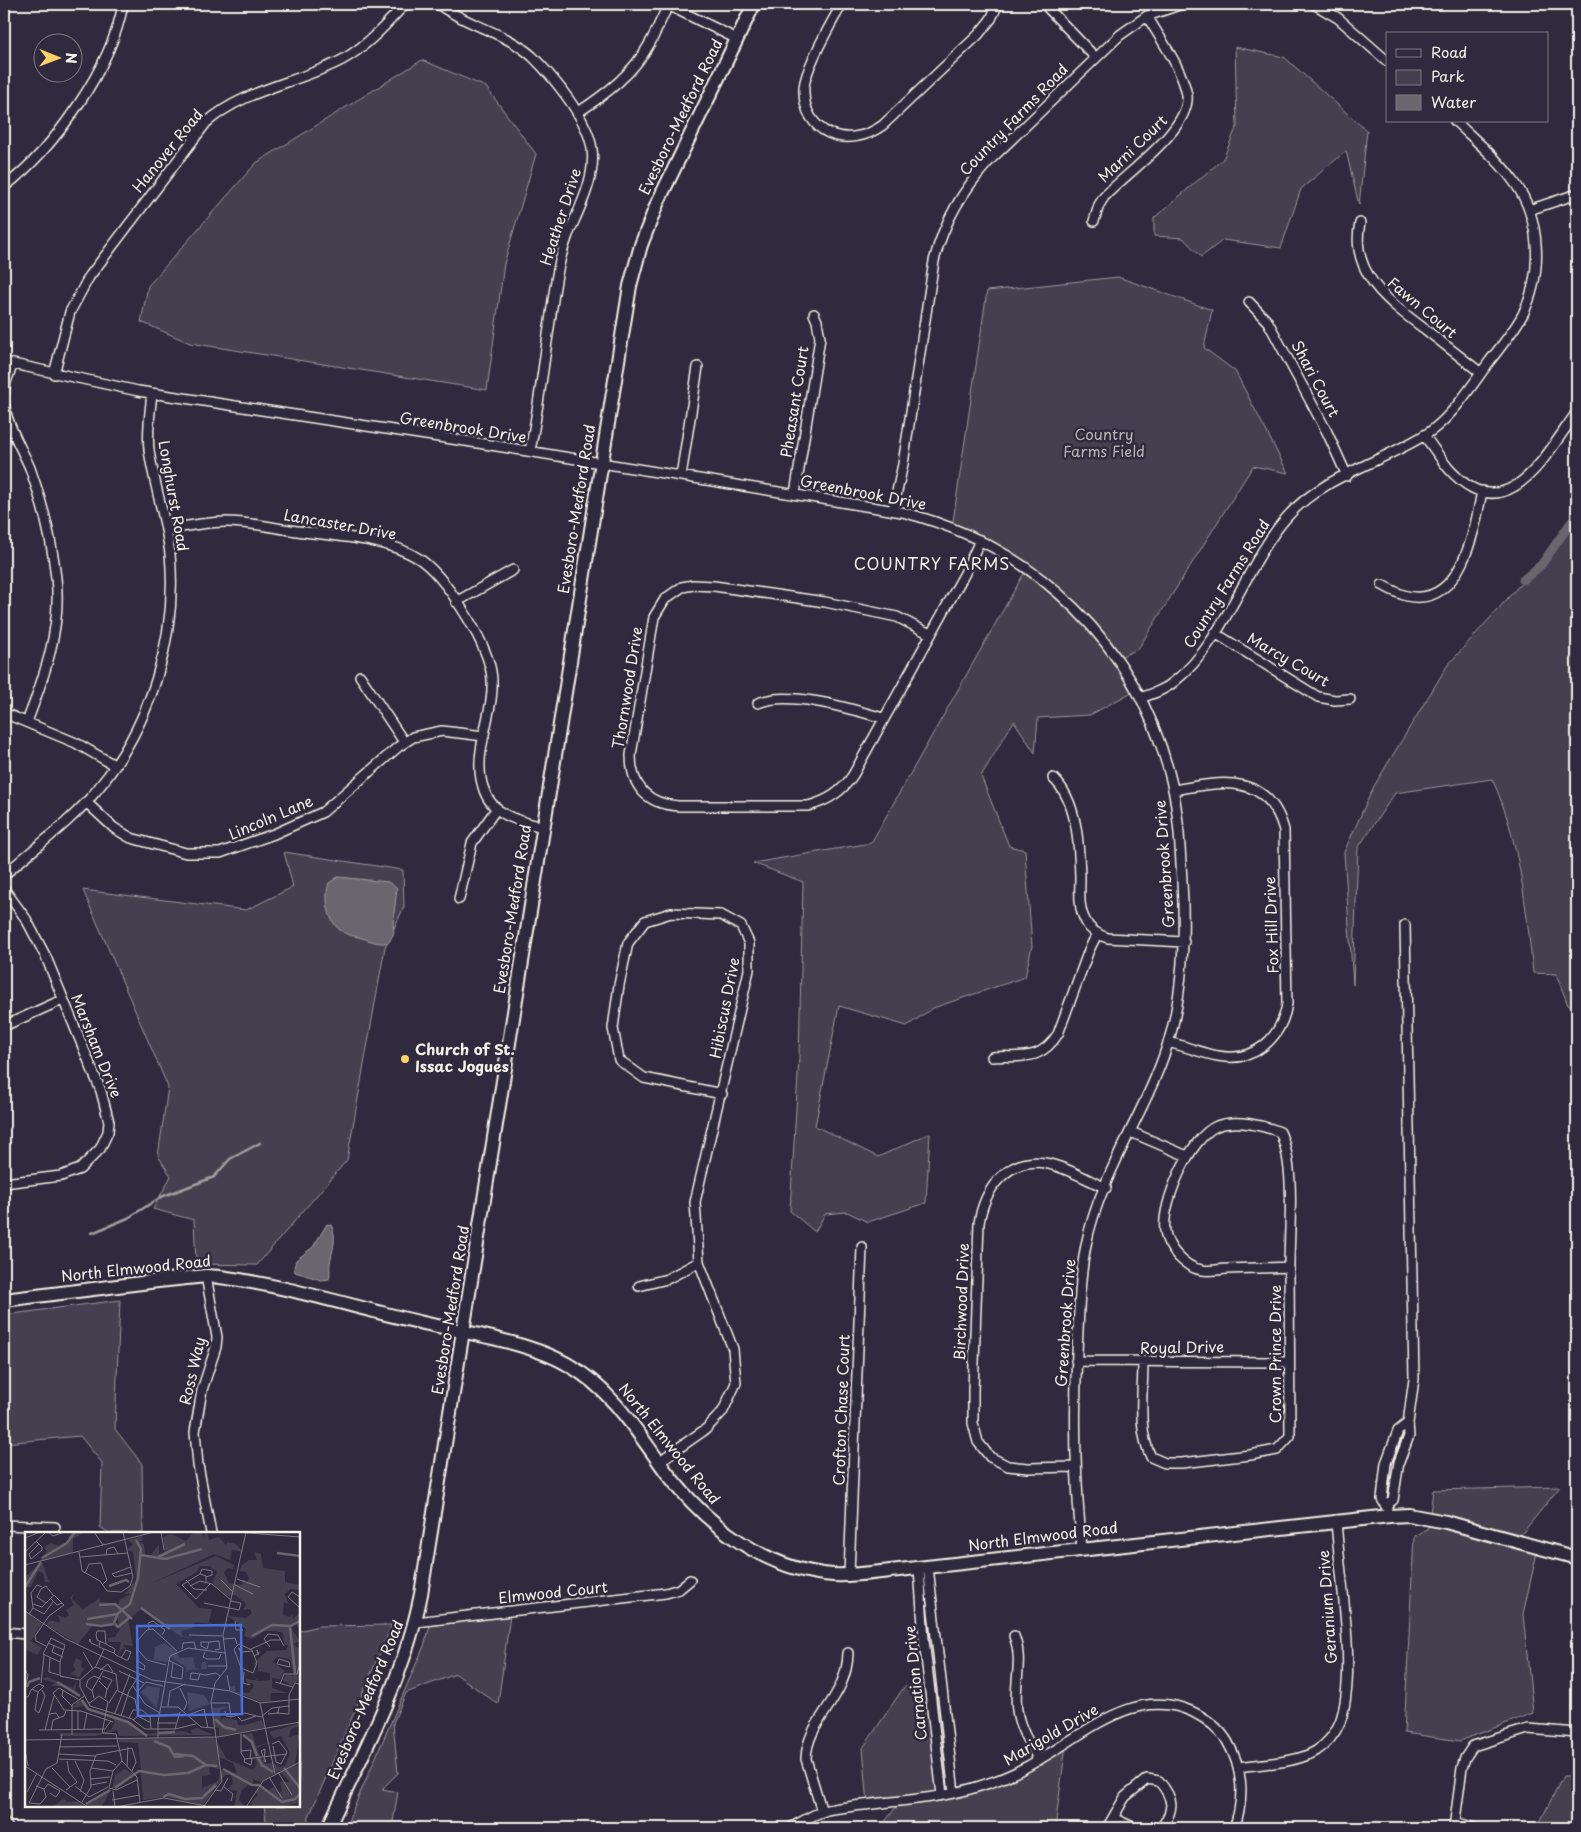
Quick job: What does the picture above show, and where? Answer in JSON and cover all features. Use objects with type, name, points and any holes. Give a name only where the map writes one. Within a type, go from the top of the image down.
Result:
[{"type":"street","points":[[4,9],[6,4]]},
{"type":"street","points":[[4,188],[45,149],[79,100],[107,53],[123,4]]},
{"type":"street","name":"Hanover Road","points":[[54,374],[68,317],[88,277],[201,128],[216,114],[240,100],[344,59],[366,42],[405,4]]},
{"type":"street","name":"Heather Drive","points":[[438,4],[463,20],[506,38],[525,50],[552,78],[577,113],[590,139],[592,165],[588,184],[564,247],[555,280],[530,452]]},
{"type":"street","points":[[577,113],[609,91],[631,69],[650,43],[668,4],[737,39]]},
{"type":"street","name":"Evesboro-Medford Road","points":[[328,1828],[379,1718],[416,1622],[464,1333],[600,462],[630,286],[641,245],[675,163],[754,4]]},
{"type":"street","points":[[842,4],[810,68],[804,88],[807,108],[818,124],[832,135],[850,139],[867,135],[883,125],[978,35],[991,19],[998,4]]},
{"type":"street","points":[[1044,4],[1095,57]]},
{"type":"street","name":"Country Farms Road","points":[[893,510],[903,464],[933,266],[944,228],[960,198],[973,178],[1095,57],[1129,28],[1147,16],[1182,4]]},
{"type":"street","points":[[1314,4],[1338,18],[1386,60]]},
{"type":"street","name":"Marni Court","points":[[1094,221],[1099,204],[1104,197],[1175,130],[1185,114],[1187,104],[1184,86],[1147,16]]},
{"type":"street","name":"Country Farms Road","points":[[1140,698],[1176,681],[1191,666],[1215,633],[1272,536],[1288,516],[1308,498],[1424,435],[1449,414],[1482,373],[1516,324],[1532,290],[1536,254],[1529,210],[1509,175],[1456,122]]},
{"type":"street","points":[[1529,210],[1577,194]]},
{"type":"street","name":"Fawn Court","points":[[1360,222],[1357,234],[1359,254],[1362,265],[1373,285],[1399,310],[1482,373]]},
{"type":"street","name":"Shari Court","points":[[1249,302],[1268,322],[1327,432],[1347,476]]},
{"type":"street","name":"Pheasant Court","points":[[795,494],[820,338],[814,314]]},
{"type":"street","points":[[8,363],[5,384],[6,410],[44,511],[57,590],[51,647],[40,689],[27,722]]},
{"type":"street","name":"Greenbrook Drive","points":[[8,363],[152,394],[600,462],[893,510],[933,520],[980,540],[1032,571],[1080,613],[1111,649],[1140,698],[1158,736],[1173,790],[1180,846],[1184,942],[1179,998],[1168,1042],[1149,1092],[1106,1188],[1086,1242],[1081,1273],[1076,1361],[1075,1467],[1082,1548]]},
{"type":"street","points":[[681,476],[698,367]]},
{"type":"street","name":"Longhurst Road","points":[[4,875],[86,802],[114,765],[143,712],[158,675],[170,610],[170,557],[149,448],[152,394]]},
{"type":"street","points":[[1424,435],[1450,470],[1465,483],[1482,491],[1504,492],[1520,484],[1540,462],[1577,412]]},
{"type":"street","points":[[1382,585],[1406,596],[1416,597],[1436,592],[1452,579],[1467,552],[1482,491]]},
{"type":"street","name":"Lancaster Drive","points":[[166,530],[208,523],[239,523],[390,546],[408,552],[429,566],[456,602],[479,639],[491,671],[491,693],[481,765],[483,787],[487,796],[497,808],[517,820],[543,826]]},
{"type":"street","name":"Thornwood Drive","points":[[930,634],[897,617],[825,602],[714,586],[692,585],[682,588],[665,599],[654,617],[643,677],[631,766],[637,784],[642,792],[658,804],[678,806],[808,806],[829,799],[846,785],[965,573],[980,540]]},
{"type":"street","points":[[456,602],[513,570]]},
{"type":"street","name":"Marcy Court","points":[[1215,633],[1318,696],[1335,700],[1350,699]]},
{"type":"street","points":[[360,676],[404,742]]},
{"type":"street","points":[[758,703],[773,699],[794,699],[838,706],[883,718]]},
{"type":"street","points":[[4,712],[71,740],[114,765]]},
{"type":"street","name":"Lincoln Lane","points":[[86,802],[114,828],[131,838],[186,853],[220,853],[274,834],[323,812],[404,742],[413,737],[432,732],[452,732],[484,736]]},
{"type":"street","points":[[1053,778],[1063,789],[1070,805],[1078,849],[1082,910],[1089,926],[1097,934],[1116,939],[1184,942]]},
{"type":"street","name":"Fox Hill Drive","points":[[1168,1042],[1218,1056],[1238,1057],[1247,1055],[1273,1040],[1282,1023],[1287,1004],[1284,830],[1276,810],[1262,794],[1243,785],[1212,784],[1173,790]]},
{"type":"street","points":[[459,899],[472,843],[497,808]]},
{"type":"street","name":"Marsham Drive","points":[[4,889],[37,937],[108,1112],[108,1132],[105,1141],[94,1157],[71,1174],[4,1183]]},
{"type":"street","name":"Hibiscus Drive","points":[[660,1461],[706,1429],[723,1411],[736,1382],[733,1349],[699,1262],[696,1202],[722,1094],[749,970],[749,943],[741,926],[721,915],[671,913],[645,921],[628,943],[619,985],[613,1028],[619,1060],[644,1078],[722,1094]]},
{"type":"street","points":[[1388,1510],[1393,1500],[1399,1462],[1409,1436],[1408,1423],[1413,1396],[1414,1356],[1406,925]]},
{"type":"street","points":[[992,1057],[1036,1055],[1052,1043],[1058,1034],[1089,950],[1097,934]]},
{"type":"street","points":[[4,1026],[62,1000]]},
{"type":"street","name":"Crown Prince Drive","points":[[1143,1362],[1142,1425],[1145,1444],[1152,1457],[1165,1463],[1182,1463],[1277,1450],[1286,1443],[1290,1436],[1289,1169],[1287,1147],[1280,1132],[1260,1125],[1217,1126],[1206,1133],[1187,1156],[1166,1208],[1165,1232],[1172,1251],[1185,1262],[1201,1270],[1289,1267]]},
{"type":"street","points":[[1131,1132],[1187,1156]]},
{"type":"street","name":"Birchwood Drive","points":[[1075,1467],[1028,1468],[1008,1466],[990,1457],[978,1442],[973,1422],[973,1385],[979,1223],[983,1203],[992,1186],[1006,1172],[1025,1164],[1035,1162],[1053,1165],[1106,1188]]},
{"type":"street","name":"Crofton Chase Court","points":[[849,1574],[862,1247]]},
{"type":"street","points":[[639,1286],[667,1279],[699,1262]]},
{"type":"street","name":"North Elmwood Road","points":[[4,1300],[206,1276],[236,1279],[300,1292],[537,1351],[579,1371],[607,1394],[697,1508],[713,1523],[742,1543],[769,1557],[800,1568],[834,1575],[924,1567],[1336,1520],[1388,1510],[1446,1522],[1577,1558]]},
{"type":"street","name":"Ross Way","points":[[206,1276],[216,1337],[214,1353],[202,1390],[195,1432],[198,1465],[211,1532]]},
{"type":"street","name":"Royal Drive","points":[[1076,1361],[1289,1362]]},
{"type":"street","name":"Geranium Drive","points":[[1238,1767],[1310,1754],[1332,1737],[1340,1720],[1344,1700],[1347,1650],[1336,1520]]},
{"type":"street","points":[[4,1525],[55,1527]]},
{"type":"street","name":"Carnation Drive","points":[[924,1567],[954,1793]]},
{"type":"street","name":"Carnation Drive","points":[[924,1567],[924,1640],[942,1795]]},
{"type":"street","name":"Elmwood Court","points":[[416,1622],[666,1593],[679,1589],[690,1580]]},
{"type":"street","points":[[4,1632],[25,1634]]},
{"type":"street","points":[[1014,1636],[1019,1657],[1016,1709],[1022,1729],[1039,1760]]},
{"type":"street","points":[[822,1812],[806,1759],[806,1750],[812,1734],[843,1685],[848,1653]]},
{"type":"street","name":"Marigold Drive","points":[[790,1828],[822,1812],[954,1793],[996,1781],[1039,1760],[1114,1714],[1142,1705],[1158,1704],[1187,1710],[1213,1724],[1231,1748],[1241,1776],[1241,1798],[1234,1828]]},
{"type":"street","points":[[1474,1828],[1455,1825],[1462,1768],[1465,1758],[1473,1746],[1528,1729],[1577,1733]]},
{"type":"street","points":[[1107,1828],[1125,1797],[1147,1779],[1159,1781],[1172,1800],[1161,1828]]},
{"type":"street","points":[[1113,1818],[1135,1828]]},
{"type":"street","points":[[4,1822],[8,1828]]},
{"type":"green space","points":[[1235,47],[1284,57],[1367,131],[1359,205],[1346,151],[1301,189],[1281,248],[1223,240],[1201,257],[1183,238],[1154,236],[1154,218],[1223,159],[1237,126]]},
{"type":"green space","points":[[422,60],[486,87],[536,154],[504,264],[487,390],[190,343],[141,322],[148,286],[256,163]]},
{"type":"green space","name":"Country Farms Field","points":[[1118,277],[1212,310],[1204,348],[1235,371],[1288,473],[1253,466],[1138,649],[1118,658],[1132,692],[1090,715],[1038,718],[1035,753],[1014,721],[981,776],[1009,846],[1025,850],[1032,946],[1025,977],[933,1008],[907,1026],[839,1006],[815,1126],[878,1157],[930,1133],[926,1203],[868,1222],[847,1212],[825,1214],[815,1232],[790,1211],[799,1057],[803,882],[753,863],[871,843],[1027,568],[952,528],[987,291]]},
{"type":"green space","points":[[1577,512],[1577,1005],[1568,1005],[1556,974],[1533,973],[1524,898],[1515,849],[1502,802],[1492,779],[1395,793],[1358,848],[1353,985],[1344,852],[1374,786],[1447,666],[1551,550]]},
{"type":"green space","points":[[284,852],[403,870],[404,907],[385,947],[347,1160],[257,1265],[196,1264],[194,1220],[153,1209],[171,1176],[158,1156],[168,1087],[83,890],[246,910],[293,887]]},
{"type":"green space","points":[[120,1300],[115,1429],[142,1464],[143,1532],[108,1532],[100,1527],[102,1463],[80,1436],[4,1443],[4,1315]]},
{"type":"green space","points":[[1560,1487],[1520,1536],[1539,1544],[1523,1614],[1533,1713],[1460,1741],[1404,1733],[1414,1536],[1428,1528],[1433,1490]]},
{"type":"green space","points":[[510,1615],[498,1704],[456,1674],[406,1693],[393,1723],[398,1773],[382,1789],[398,1792],[392,1828],[345,1828],[424,1646],[431,1623]]},
{"type":"green space","points":[[392,1625],[304,1828],[267,1828],[264,1807],[300,1807],[300,1631],[318,1626]]},
{"type":"green space","points":[[935,1683],[946,1796],[1066,1745],[1055,1828],[880,1828],[900,1802],[868,1804],[863,1748],[904,1687]]},
{"type":"green space","points":[[1563,1776],[1577,1776],[1577,1828],[1537,1828]]},
{"type":"water","points":[[338,877],[388,882],[397,888],[393,922],[394,933],[389,942],[379,943],[351,935],[342,932],[336,926],[330,915],[327,895],[329,883]]},
{"type":"water","points":[[327,1224],[331,1225],[334,1234],[329,1279],[321,1280],[295,1272],[296,1260],[313,1247]]},
{"type":"waterway","points":[[1523,580],[1541,565],[1577,514]]},
{"type":"waterway","points":[[92,1233],[128,1218],[161,1197],[214,1177],[230,1159],[260,1143]]},
{"type":"place","name":"Church of St. Issac Jogues","points":[[405,1059]]},
{"type":"district","name":"COUNTRY FARMS","points":[[932,564]]}]
